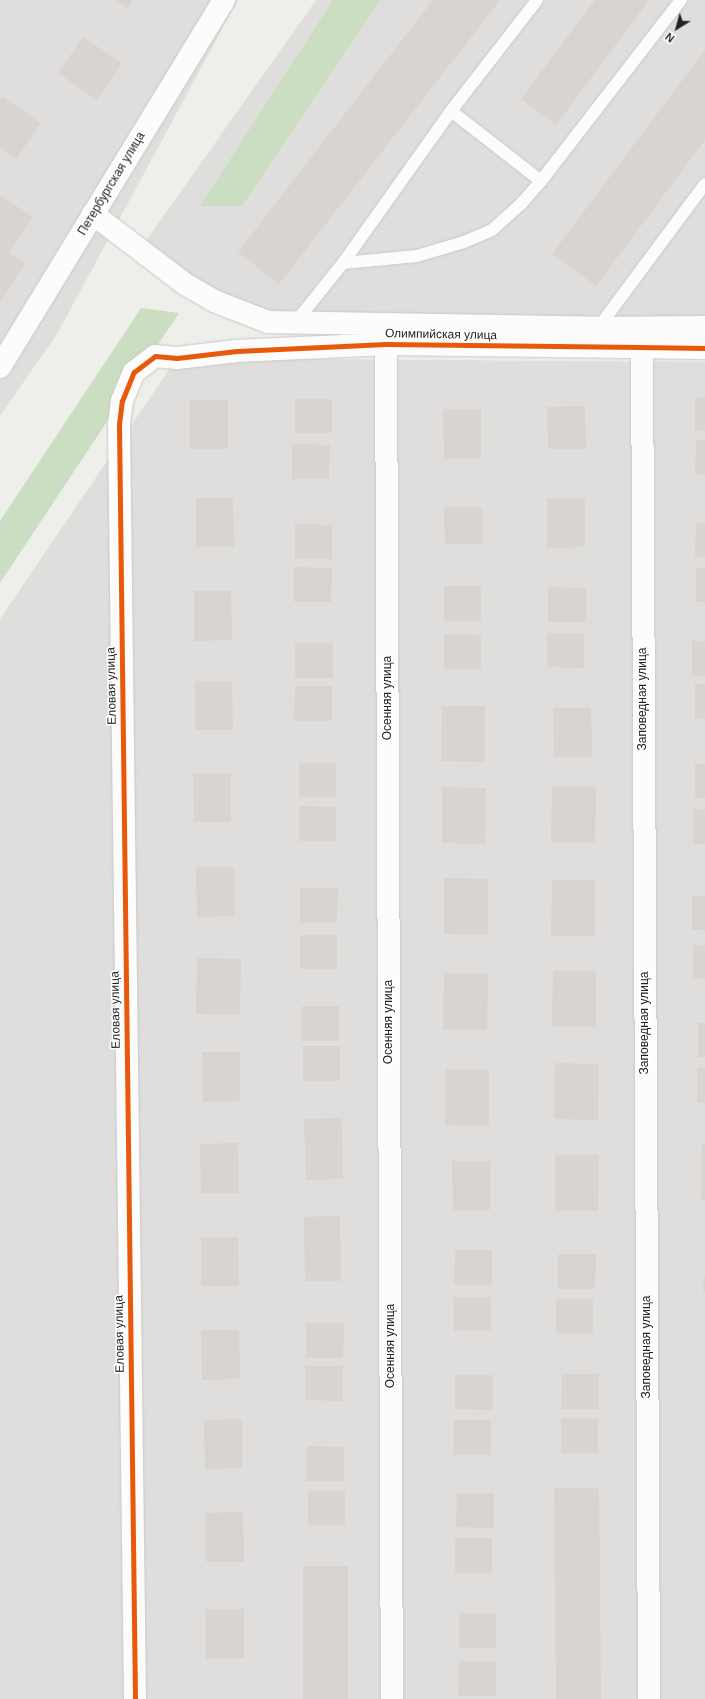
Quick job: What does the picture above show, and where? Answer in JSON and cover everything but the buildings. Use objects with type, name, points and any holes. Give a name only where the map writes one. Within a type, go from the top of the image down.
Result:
[{"type":"street","name":"Петербургская улица","points":[[0,367],[224,0]]},
{"type":"street","name":"Олимпийская улица","points":[[93,214],[185,284],[214,301],[268,322],[294,324],[598,328],[705,327]]},
{"type":"street","name":"Олимпийская улица","points":[[176,358],[237,351],[386,344],[705,348]]},
{"type":"street","name":"Осенняя улица","points":[[386,344],[392,1699]]},
{"type":"street","name":"Заповедная улица","points":[[642,348],[649,1699]]},
{"type":"street","name":"Еловая улица","points":[[135,1699],[119,424],[122,401],[134,372],[155,356],[176,358]]},
{"type":"lane","points":[[294,324],[343,263],[451,111],[537,0]]},
{"type":"lane","points":[[343,263],[417,256],[464,242],[492,230],[521,204],[540,181],[681,0]]},
{"type":"lane","points":[[451,111],[540,181]]},
{"type":"lane","points":[[598,328],[705,184]]},
{"type":"shaded area","points":[[0,0],[238,0],[57,334],[0,416]]},
{"type":"shaded area","points":[[316,0],[705,0],[705,336],[232,320],[136,255]]},
{"type":"shaded area","points":[[177,358],[705,362],[705,1699],[0,1699],[0,619]]},
{"type":"green space","points":[[333,0],[380,0],[242,206],[200,206]]},
{"type":"green space","points":[[141,308],[179,313],[0,583],[0,521]]},
{"type":"cycle path","points":[[135,1699],[119,424],[122,401],[134,372],[155,356],[177,358],[237,351],[386,344],[705,348]]}]
